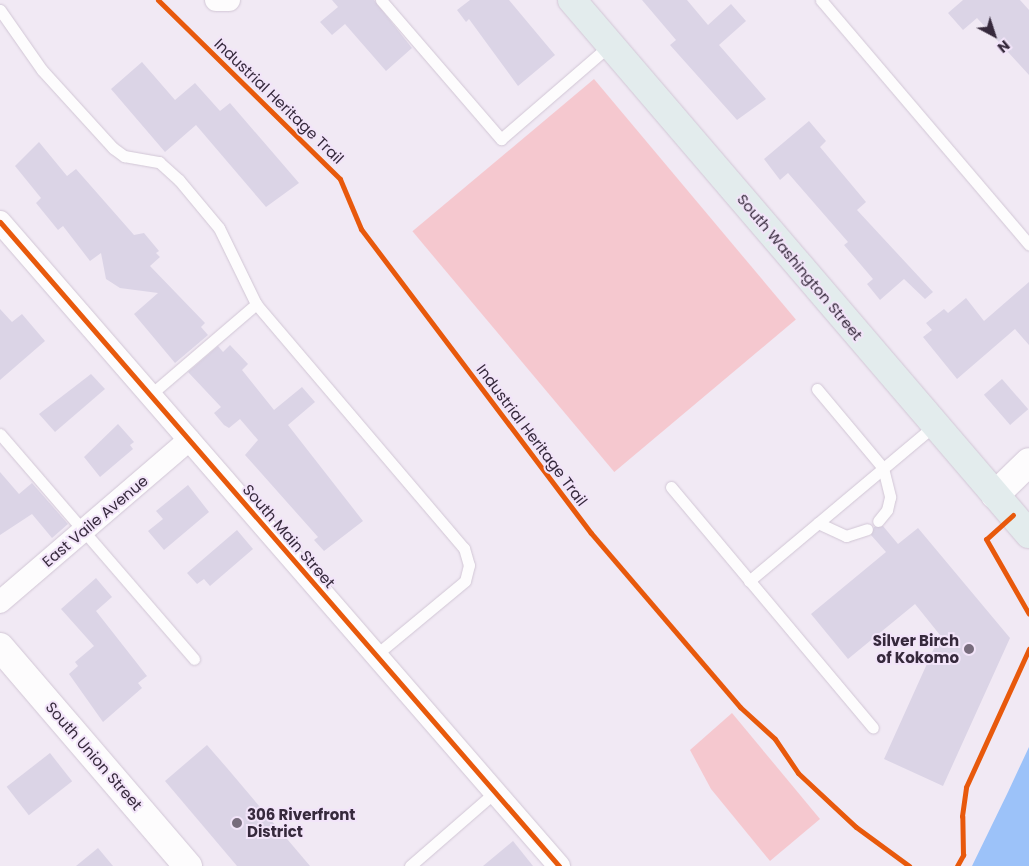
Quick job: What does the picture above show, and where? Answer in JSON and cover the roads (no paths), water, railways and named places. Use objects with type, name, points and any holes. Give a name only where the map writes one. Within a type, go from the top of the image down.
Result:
[{"type":"main road","name":"South Washington Street","points":[[572,0],[1029,534]]},
{"type":"street","name":"South Main Street","points":[[0,222],[559,866]]},
{"type":"street","name":"East Vaile Avenue","points":[[0,602],[189,440]]},
{"type":"street","points":[[994,495],[1029,462]]},
{"type":"street","name":"South Union Street","points":[[0,647],[188,866]]},
{"type":"lane","points":[[382,0],[501,139],[611,44]]},
{"type":"lane","points":[[821,0],[1029,244]]},
{"type":"lane","points":[[0,10],[42,70],[114,148],[124,156],[159,162],[179,180],[219,228],[256,304],[455,537],[468,557],[464,581],[376,655]]},
{"type":"lane","points":[[150,395],[256,304]]},
{"type":"lane","points":[[817,389],[883,468],[890,497],[887,510],[878,521]]},
{"type":"lane","points":[[749,581],[934,425]]},
{"type":"lane","points":[[0,434],[194,659]]},
{"type":"lane","points":[[671,487],[873,728]]},
{"type":"lane","points":[[818,523],[846,536],[867,529]]},
{"type":"lane","points":[[410,866],[494,792]]},
{"type":"water","points":[[1029,747],[1029,866],[972,866],[1008,792]]},
{"type":"place","name":"Silver Birch of Kokomo","points":[[969,649]]},
{"type":"place","name":"306 Riverfront District","points":[[237,823]]}]
